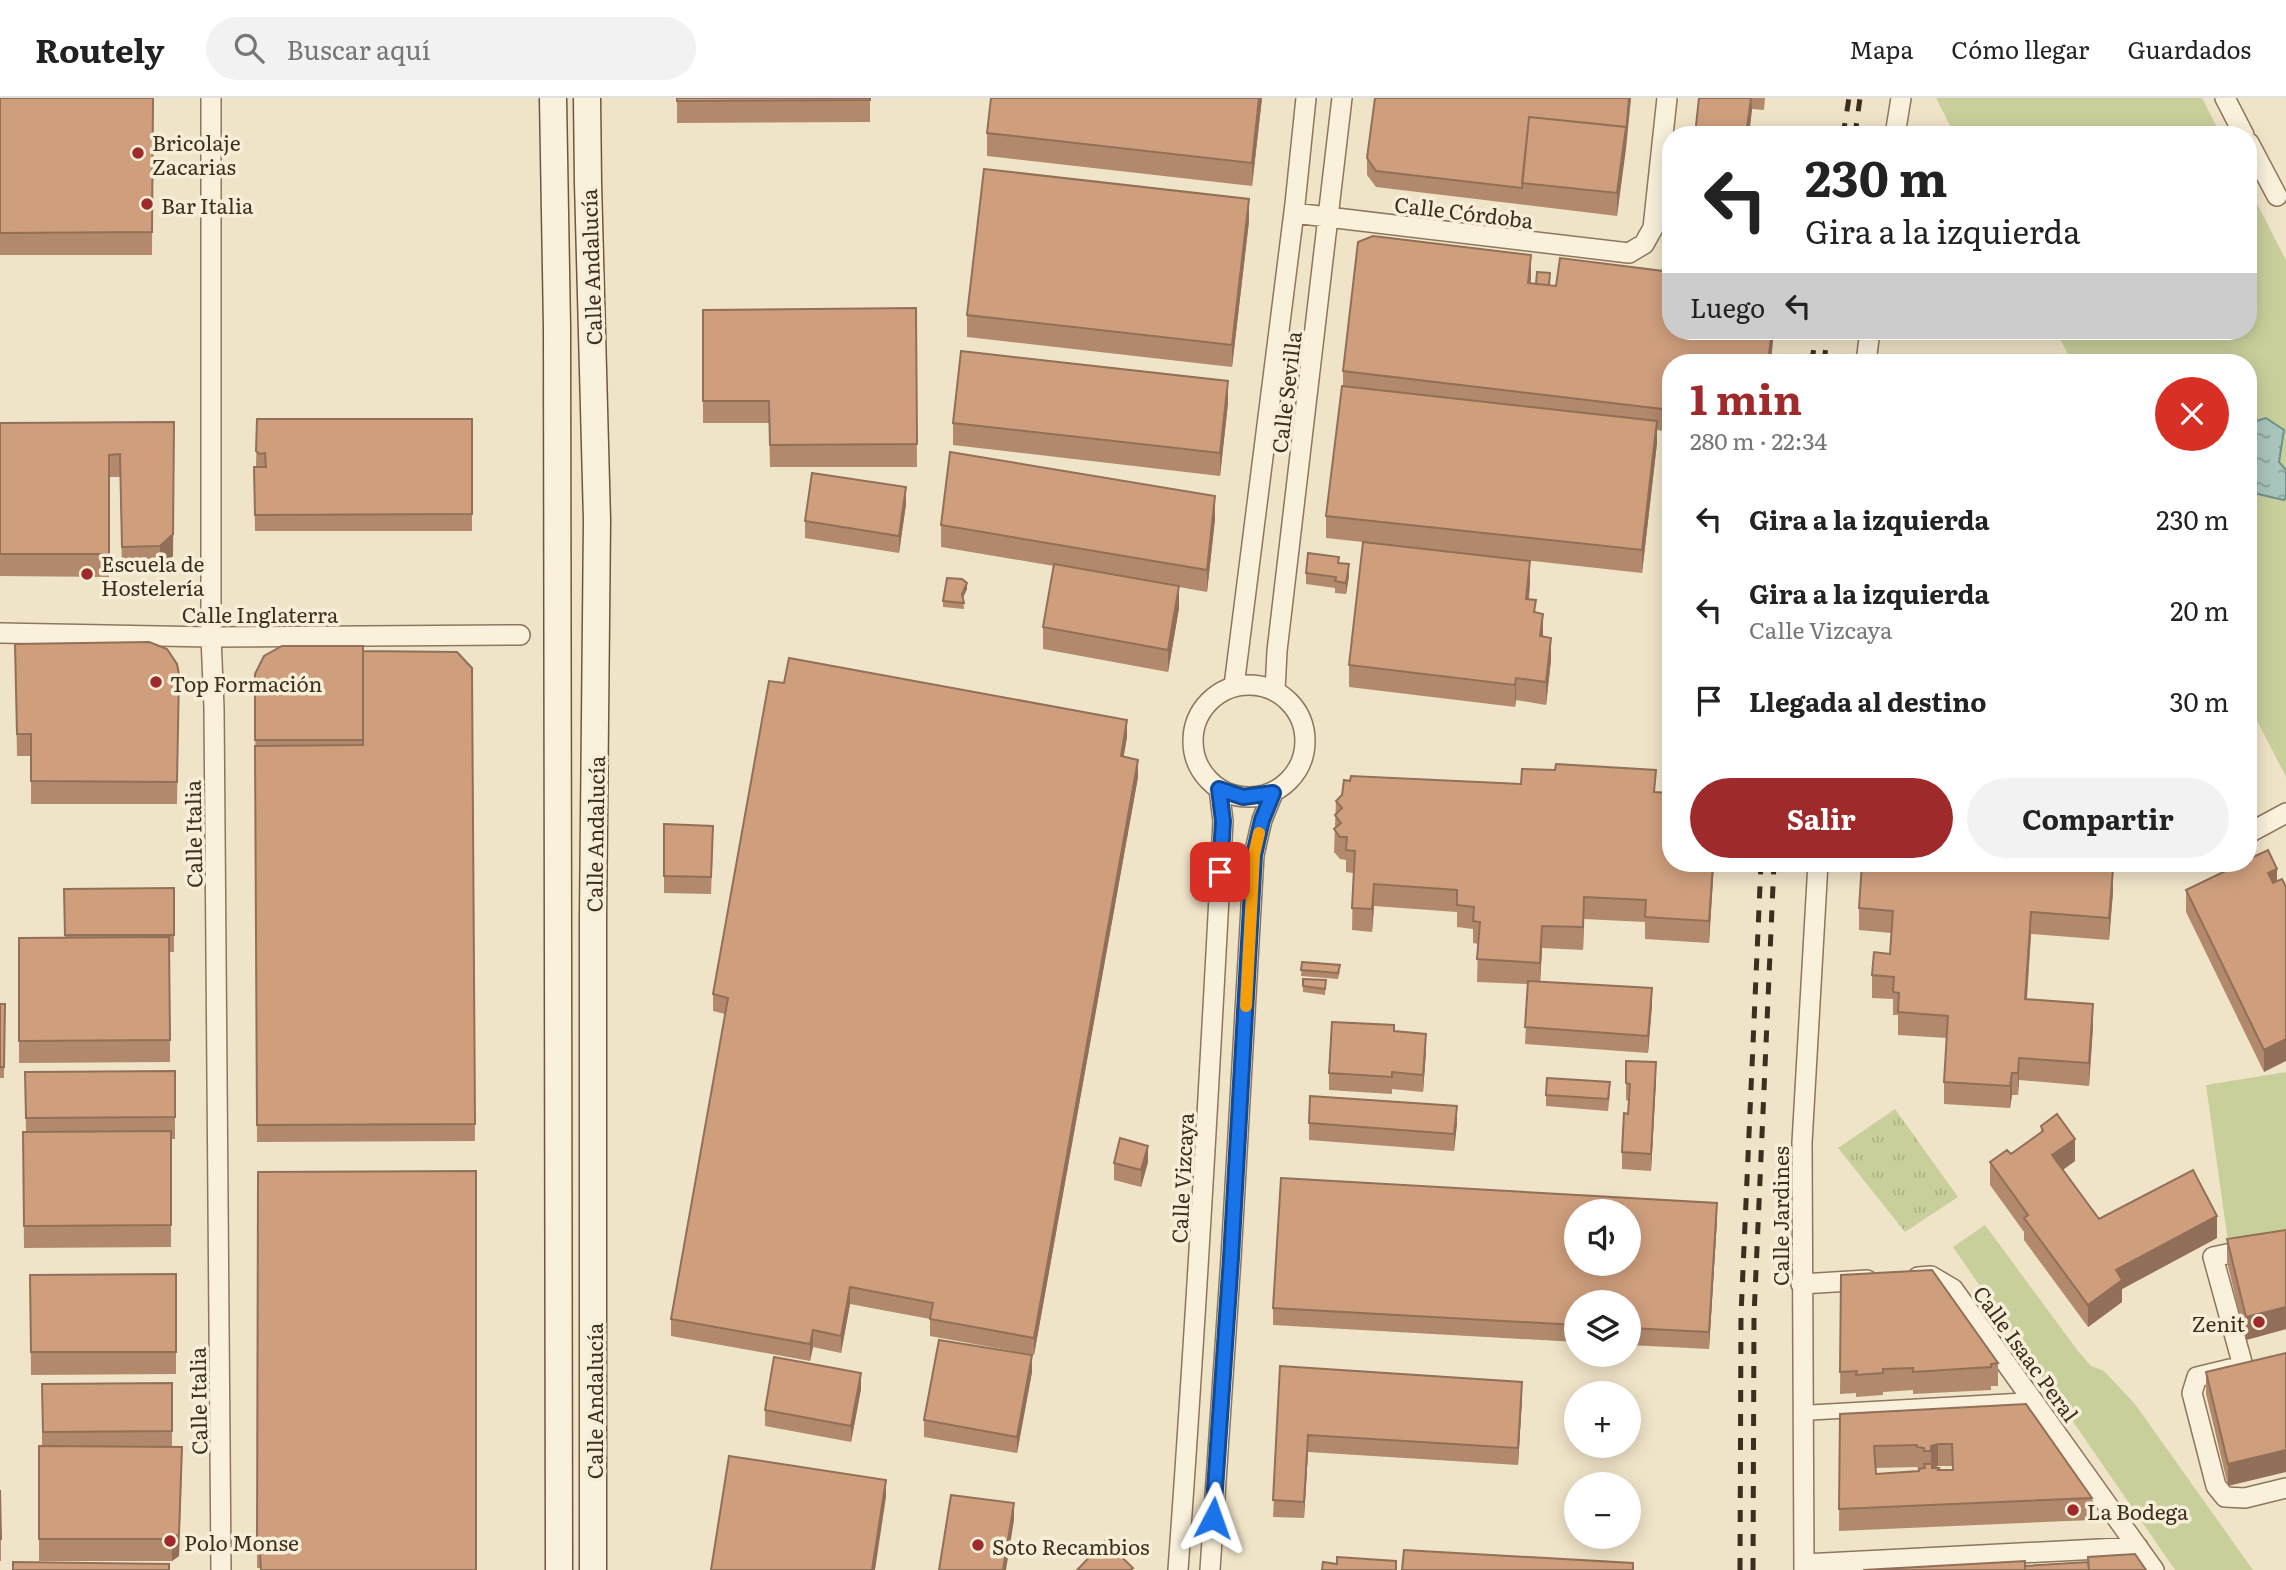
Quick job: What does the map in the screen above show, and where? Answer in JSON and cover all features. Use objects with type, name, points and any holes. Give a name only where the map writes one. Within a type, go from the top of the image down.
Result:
[{"type":"main road","name":"Calle Andalucía","points":[[553,98],[557,327],[559,1570]]},
{"type":"main road","name":"Calle Andalucía","points":[[587,98],[597,520],[593,904],[593,1570]]},
{"type":"street","name":"Calle Italia","points":[[211,98],[211,637],[222,1570]]},
{"type":"street","name":"Calle Sevilla","points":[[1234,687],[1306,98]]},
{"type":"street","name":"Calle Sevilla","points":[[1275,691],[1277,651],[1342,98]]},
{"type":"street","name":"Calle Córdoba","points":[[1664,126],[1667,98]]},
{"type":"street","points":[[1896,126],[1901,98]]},
{"type":"street","points":[[2225,98],[2240,126]]},
{"type":"street","name":"Calle Córdoba","points":[[1294,213],[1629,253],[1644,244],[1653,228],[1662,144]]},
{"type":"street","points":[[2257,158],[2277,196]]},
{"type":"street","name":"Calle Inglaterra","points":[[0,633],[211,637],[520,635]]},
{"type":"street","points":[[1261,686],[1275,691],[1296,710],[1303,724],[1305,746],[1295,774],[1273,793],[1243,797],[1219,789],[1208,780],[1197,764],[1193,752],[1194,729],[1198,716],[1211,699],[1234,687],[1261,686]]},
{"type":"street","name":"Calle Vizcaya","points":[[1178,1570],[1223,821],[1219,789]]},
{"type":"street","points":[[1210,1570],[1254,855],[1262,820],[1273,793]]},
{"type":"street","points":[[2257,829],[2286,813]]},
{"type":"street","name":"Calle Jardines","points":[[1804,1567],[1802,1143],[1817,872]]},
{"type":"street","points":[[1204,1167],[1236,1177]]},
{"type":"street","points":[[2243,1366],[2213,1257],[2286,1241]]},
{"type":"street","name":"Calle Isaac Peral","points":[[1801,1284],[1931,1276],[1953,1289],[2154,1570]]},
{"type":"street","points":[[2264,1360],[2197,1377],[2192,1393],[2216,1486],[2225,1497],[2245,1498],[2286,1488]]},
{"type":"street","points":[[1802,1413],[2033,1401]]},
{"type":"street","points":[[1804,1567],[2138,1546]]},
{"type":"green space","points":[[1936,98],[2202,98],[2216,126],[1950,126]]},
{"type":"green space","points":[[2257,204],[2286,260],[2286,777],[2257,721],[2257,354],[2068,354],[2061,340],[2257,340]]},
{"type":"green space","points":[[2286,1072],[2286,1231],[2228,1242],[2206,1085]]},
{"type":"green space","points":[[1895,1109],[1958,1197],[1905,1232],[1838,1148]]},
{"type":"green space","points":[[1985,1225],[2078,1351],[2091,1366],[2104,1371],[2135,1404],[2253,1570],[2175,1570],[1953,1247]]},
{"type":"water","points":[[2266,418],[2284,430],[2279,462],[2286,470],[2284,500],[2257,493],[2257,421]]},
{"type":"building","points":[[0,98],[153,98],[152,232],[0,233]]},
{"type":"building","points":[[677,98],[870,98],[870,100],[677,101]]},
{"type":"building","points":[[991,98],[1259,98],[1252,163],[987,133]]},
{"type":"building","points":[[1375,98],[1629,98],[1626,133],[1626,127],[1529,117],[1522,188],[1376,171],[1367,158]]},
{"type":"building","points":[[1699,98],[1751,98],[1747,126],[1696,126]]},
{"type":"building","points":[[1529,117],[1626,127],[1617,193],[1522,183]]},
{"type":"building","points":[[984,169],[1249,199],[1232,345],[967,315]]},
{"type":"building","points":[[1373,236],[1531,255],[1528,283],[1556,286],[1560,258],[1662,271],[1662,340],[1771,340],[1769,354],[1662,354],[1662,409],[1343,371],[1358,242]]},
{"type":"building","points":[[1537,272],[1550,273],[1549,285],[1536,284]]},
{"type":"building","points":[[916,308],[917,444],[770,445],[769,401],[703,401],[703,310]]},
{"type":"building","points":[[961,351],[1228,381],[1220,453],[953,423]]},
{"type":"building","points":[[1342,386],[1657,421],[1642,550],[1326,516]]},
{"type":"building","points":[[257,419],[472,419],[472,514],[255,515],[254,467],[266,467],[265,453],[256,451]]},
{"type":"building","points":[[174,422],[173,534],[160,546],[122,547],[120,454],[109,455],[109,554],[0,554],[0,423]]},
{"type":"building","points":[[950,452],[1215,496],[1207,570],[941,525]]},
{"type":"building","points":[[812,473],[906,487],[899,536],[805,521]]},
{"type":"building","points":[[1363,542],[1530,561],[1526,599],[1536,600],[1534,612],[1543,614],[1540,636],[1551,638],[1546,682],[1516,678],[1515,685],[1349,665]]},
{"type":"building","points":[[1308,553],[1339,557],[1338,563],[1349,564],[1346,583],[1335,581],[1336,577],[1306,573]]},
{"type":"building","points":[[1054,564],[1179,586],[1168,650],[1043,627]]},
{"type":"building","points":[[947,578],[962,579],[967,583],[962,594],[964,603],[943,601]]},
{"type":"building","points":[[149,642],[167,649],[177,664],[179,674],[177,782],[31,781],[31,734],[17,734],[15,644]]},
{"type":"building","points":[[282,646],[363,646],[363,740],[255,740],[255,674],[264,656]]},
{"type":"building","points":[[363,651],[457,652],[472,668],[475,1124],[257,1125],[255,746],[363,745]]},
{"type":"building","points":[[789,658],[1127,720],[1121,756],[1138,760],[1034,1338],[930,1319],[933,1303],[850,1287],[841,1336],[813,1330],[810,1344],[671,1319],[728,998],[713,994],[769,681],[784,683]]},
{"type":"building","points":[[1556,764],[1656,770],[1654,792],[1662,792],[1662,872],[1712,872],[1709,921],[1645,917],[1646,900],[1584,897],[1583,927],[1542,926],[1540,963],[1477,959],[1480,922],[1473,921],[1474,907],[1457,905],[1457,890],[1374,884],[1372,909],[1352,908],[1355,851],[1346,850],[1347,837],[1340,837],[1334,829],[1341,823],[1335,815],[1342,808],[1336,801],[1342,795],[1344,780],[1350,781],[1351,776],[1521,784],[1522,769],[1555,770]]},
{"type":"building","points":[[664,824],[713,826],[711,877],[664,876]]},
{"type":"building","points":[[2268,850],[2277,869],[2268,873],[2273,883],[2282,879],[2286,887],[2286,1039],[2264,1050],[2186,890],[2223,872],[2257,872],[2257,855]]},
{"type":"building","points":[[1861,872],[2113,872],[2109,918],[2031,912],[2025,999],[2093,1004],[2089,1063],[2019,1058],[2018,1073],[2012,1073],[2010,1086],[1944,1082],[1948,1016],[1898,1012],[1899,993],[1893,992],[1894,977],[1872,975],[1874,952],[1890,954],[1893,911],[1859,908]]},
{"type":"building","points":[[174,888],[174,935],[65,935],[64,889]]},
{"type":"building","points":[[169,937],[170,1040],[19,1041],[19,938]]},
{"type":"building","points":[[1302,962],[1340,965],[1338,973],[1301,970]]},
{"type":"building","points":[[1303,979],[1326,980],[1325,989],[1303,986]]},
{"type":"building","points":[[1528,981],[1652,988],[1648,1036],[1525,1027]]},
{"type":"building","points":[[0,1004],[5,1004],[4,1067],[0,1067]]},
{"type":"building","points":[[1332,1022],[1394,1025],[1394,1031],[1426,1034],[1423,1075],[1392,1072],[1392,1077],[1329,1073]]},
{"type":"building","points":[[1626,1061],[1656,1062],[1651,1154],[1622,1152],[1624,1113],[1628,1114],[1630,1084],[1626,1083]]},
{"type":"building","points":[[175,1071],[175,1117],[26,1118],[25,1072]]},
{"type":"building","points":[[1547,1078],[1610,1082],[1608,1099],[1546,1095]]},
{"type":"building","points":[[1310,1096],[1457,1106],[1454,1134],[1309,1123]]},
{"type":"building","points":[[2057,1114],[2075,1139],[2052,1155],[2099,1219],[2193,1170],[2217,1216],[2116,1270],[2122,1280],[2088,1305],[2024,1218],[2028,1215],[1990,1162],[2007,1150],[2011,1154],[2043,1131],[2041,1126]]},
{"type":"building","points":[[171,1131],[171,1225],[24,1226],[23,1132]]},
{"type":"building","points":[[1120,1138],[1148,1146],[1141,1170],[1114,1163]]},
{"type":"building","points":[[476,1171],[476,1570],[261,1570],[260,1552],[257,1552],[258,1172]]},
{"type":"building","points":[[1281,1178],[1717,1203],[1709,1332],[1641,1329],[1641,1290],[1564,1290],[1564,1324],[1273,1308]]},
{"type":"building","points":[[2286,1230],[2286,1307],[2246,1317],[2227,1239]]},
{"type":"building","points":[[1932,1270],[1998,1363],[1991,1364],[1991,1367],[1913,1372],[1913,1368],[1883,1369],[1883,1373],[1856,1375],[1857,1371],[1840,1372],[1841,1275]]},
{"type":"building","points":[[176,1274],[176,1352],[31,1352],[30,1275]]},
{"type":"building","points":[[939,1340],[1032,1355],[1017,1437],[924,1420]]},
{"type":"building","points":[[2286,1353],[2286,1450],[2228,1464],[2206,1372]]},
{"type":"building","points":[[774,1357],[861,1373],[851,1426],[765,1410]]},
{"type":"building","points":[[1280,1366],[1522,1382],[1518,1448],[1308,1435],[1304,1502],[1273,1500]]},
{"type":"building","points":[[172,1383],[172,1431],[43,1432],[42,1384]]},
{"type":"building","points":[[2026,1404],[2092,1498],[1839,1509],[1840,1414]],"holes":[[[1952,1444],[1953,1470],[1938,1470],[1939,1468],[1932,1468],[1932,1464],[1924,1464],[1925,1468],[1919,1471],[1876,1474],[1874,1446],[1917,1445],[1924,1448],[1924,1451],[1931,1451],[1931,1446]]]},
{"type":"building","points":[[39,1446],[182,1447],[179,1534],[172,1539],[39,1539]]},
{"type":"building","points":[[729,1456],[886,1480],[872,1570],[711,1570]]},
{"type":"building","name":"Soto Recambios","points":[[951,1495],[1014,1503],[1003,1570],[939,1570]]},
{"type":"building","points":[[1105,1541],[1133,1568],[1077,1570]]},
{"type":"building","points":[[1404,1550],[1633,1563],[1633,1570],[1402,1570]]},
{"type":"building","points":[[2135,1554],[2146,1570],[2089,1570],[2088,1557]]},
{"type":"building","points":[[1337,1557],[1396,1561],[1396,1570],[1322,1570],[1323,1562],[1337,1564]]},
{"type":"building","points":[[2025,1561],[2025,1570],[1863,1570]]},
{"type":"building","points":[[13,1562],[169,1564],[169,1570],[13,1570]]},
{"type":"building","points":[[2088,1562],[2089,1570],[2025,1570],[2025,1566]]},
{"type":"railway","points":[[1844,126],[1849,98]]},
{"type":"railway","points":[[1856,126],[1860,98]]},
{"type":"railway","points":[[1813,354],[1815,340]]},
{"type":"railway","points":[[1825,354],[1827,340]]},
{"type":"railway","points":[[1740,1570],[1741,1315],[1761,872]]},
{"type":"railway","points":[[1753,1570],[1754,1316],[1774,872]]},
{"type":"slow traffic","points":[[1246,1006],[1254,855],[1259,833]]},
{"type":"place","name":"Bricolaje Zacarias","points":[[138,153]]},
{"type":"place","name":"Bar Italia","points":[[147,204]]},
{"type":"place","name":"Escuela de Hostelería","points":[[87,574]]},
{"type":"place","name":"Top Formación","points":[[156,682]]},
{"type":"place","name":"Zenit","points":[[2259,1322]]},
{"type":"place","name":"La Bodega","points":[[2073,1510]]},
{"type":"place","name":"Polo Monse","points":[[170,1541]]},
{"type":"place","name":"Soto Recambios","points":[[978,1545]]},
{"type":"route","points":[[1213,1518],[1254,855],[1262,820],[1273,793],[1243,797],[1219,789],[1223,821],[1220,872]]}]
